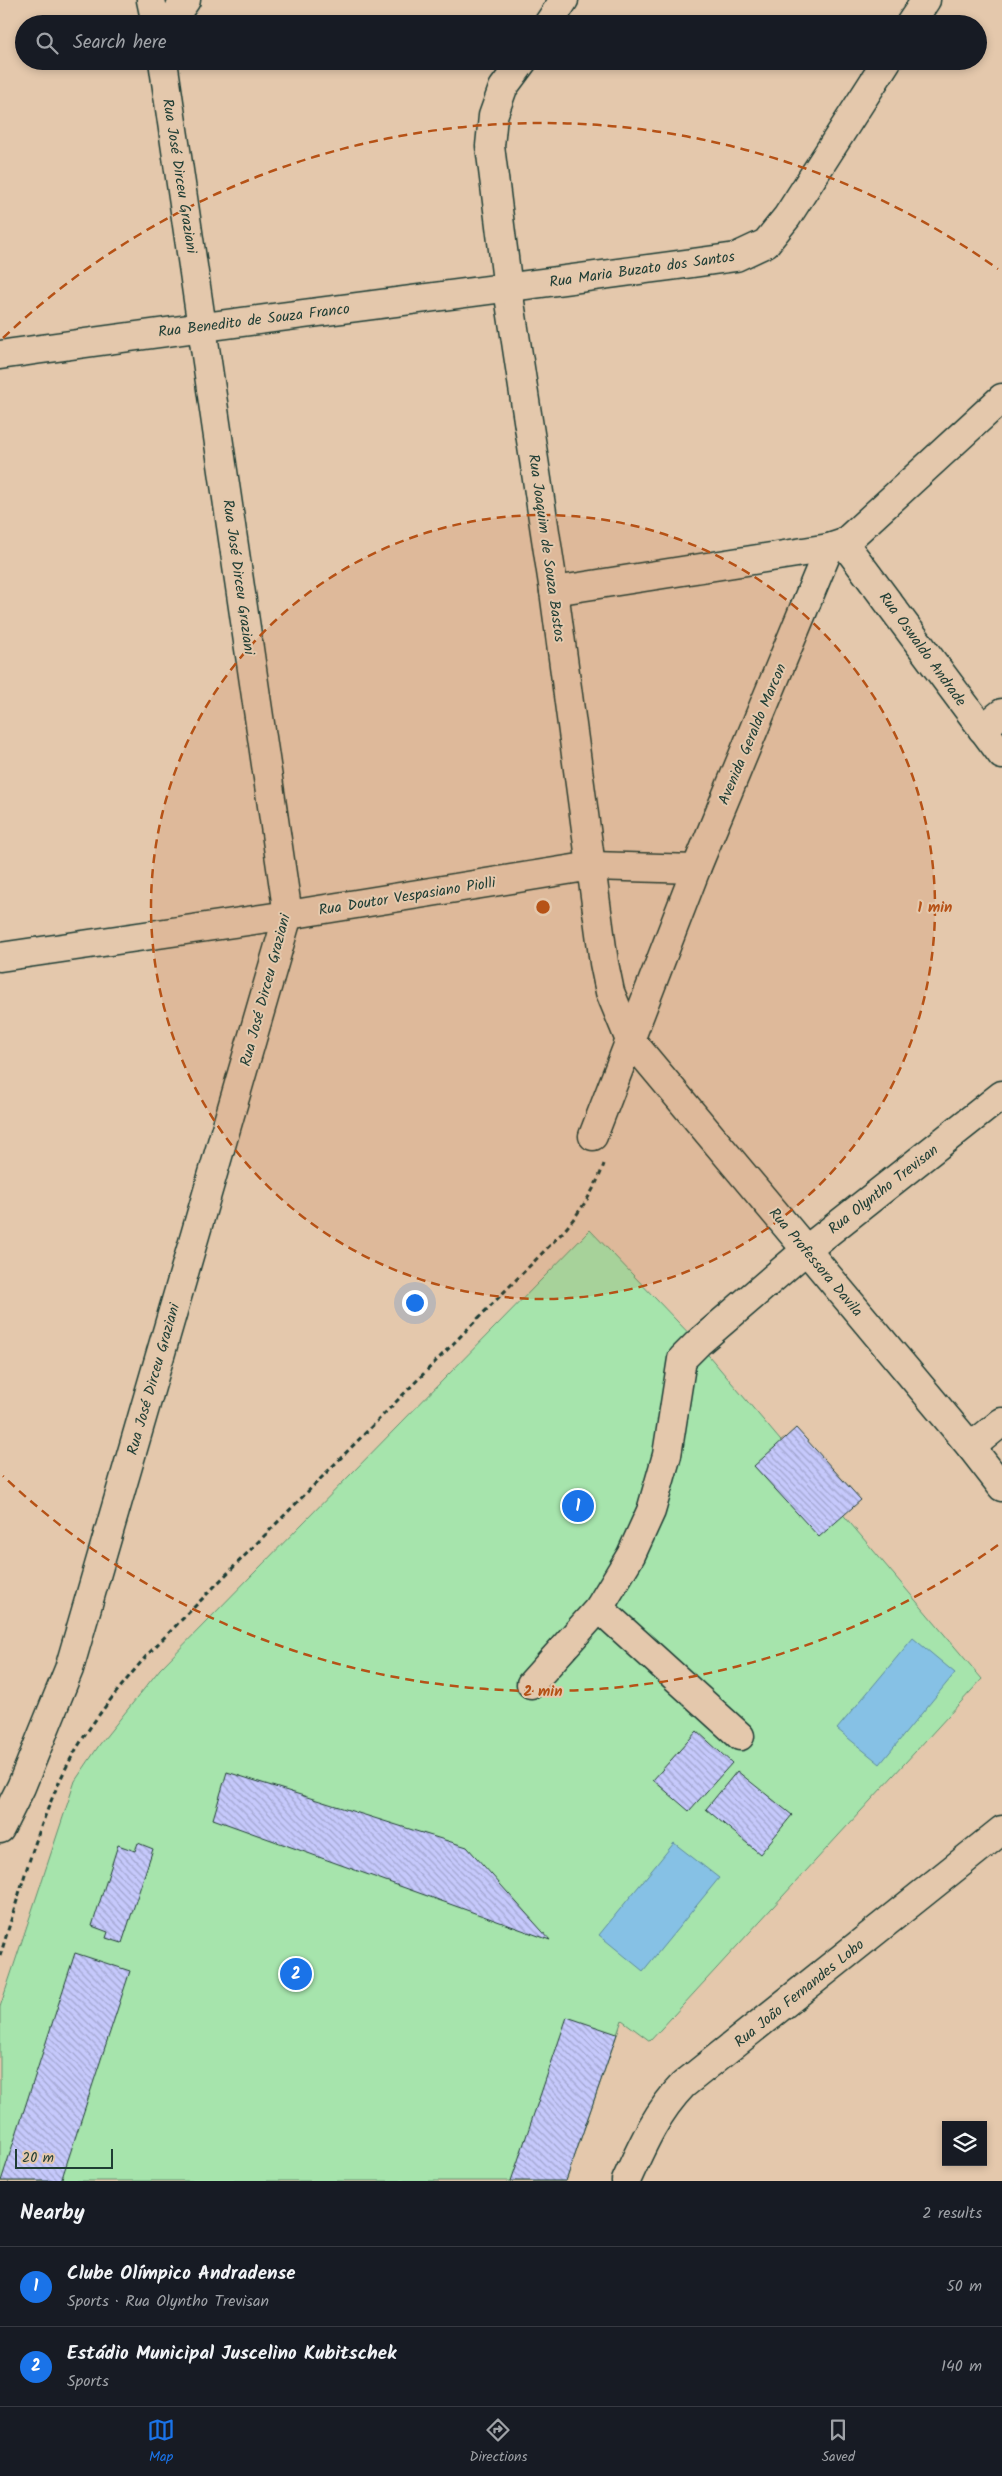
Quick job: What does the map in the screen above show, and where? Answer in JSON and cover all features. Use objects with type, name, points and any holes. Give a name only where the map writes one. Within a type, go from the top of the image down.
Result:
[{"type":"street","points":[[151,0],[154,15]]},
{"type":"street","points":[[175,15],[186,0]]},
{"type":"street","points":[[554,15],[564,0]]},
{"type":"street","points":[[916,15],[926,0]]},
{"type":"street","name":"Rua José Dirceu Graziani","points":[[0,1829],[21,1787],[69,1669],[288,915],[164,70]]},
{"type":"street","name":"Rua Joaquim de Souza Bastos","points":[[516,70],[503,88],[493,116],[490,146],[508,289],[554,591],[604,963],[610,992],[629,1038]]},
{"type":"street","name":"Rua Maria Buzato dos Santos","points":[[508,289],[736,257],[766,243],[787,217],[880,70]]},
{"type":"street","name":"Rua Benedito de Souza Franco","points":[[0,355],[203,326],[508,289]]},
{"type":"street","name":"Avenida Geraldo Marcon","points":[[600,1146],[629,1038],[696,869],[836,545],[1002,398]]},
{"type":"street","points":[[554,591],[836,545]]},
{"type":"street","name":"Rua Oswaldo Andrade","points":[[836,545],[992,721],[1002,755]]},
{"type":"street","name":"Rua Doutor Vespasiano Piolli","points":[[0,957],[288,915],[592,866],[696,869]]},
{"type":"street","name":"Rua Professora Davila","points":[[629,1038],[971,1447],[1002,1487]]},
{"type":"street","name":"Rua Olyntho Trevisan","points":[[531,1684],[599,1608],[631,1555],[651,1511],[667,1455],[682,1359],[806,1250],[1002,1095]]},
{"type":"street","points":[[971,1447],[1002,1422]]},
{"type":"street","points":[[599,1608],[740,1736]]},
{"type":"street","name":"Rua João Fernandes Lobo","points":[[626,2181],[666,2102],[684,2085],[1002,1830]]},
{"type":"path","points":[[0,1956],[47,1811],[63,1774],[84,1736],[116,1692],[155,1647],[564,1231],[581,1210],[597,1183],[600,1146]]},
{"type":"green space","points":[[590,1230],[698,1343],[982,1679],[650,2041],[622,2020],[566,2181],[0,2181],[0,2007],[75,1781],[100,1744],[160,1669]]},
{"type":"water","points":[[913,1638],[955,1673],[880,1764],[837,1729]]},
{"type":"water","points":[[674,1843],[719,1878],[643,1971],[599,1935]]},
{"type":"building","points":[[796,1428],[861,1500],[819,1537],[754,1466]]},
{"type":"building","points":[[697,1731],[732,1763],[689,1811],[653,1780]]},
{"type":"building","points":[[737,1771],[792,1815],[760,1854],[706,1809]]},
{"type":"building","points":[[227,1772],[467,1847],[550,1940],[213,1819]]},
{"type":"building","points":[[138,1843],[153,1849],[122,1943],[106,1938],[108,1932],[92,1926],[118,1845],[135,1851]]},
{"type":"building","points":[[75,1953],[130,1971],[61,2181],[1,2181]]},
{"type":"building","points":[[567,2017],[617,2034],[566,2181],[511,2181]]},
{"type":"place","name":"Clube Olímpico Andradense","points":[[578,1506]]},
{"type":"place","name":"Estádio Municipal Juscelino Kubitschek","points":[[296,1974]]}]
